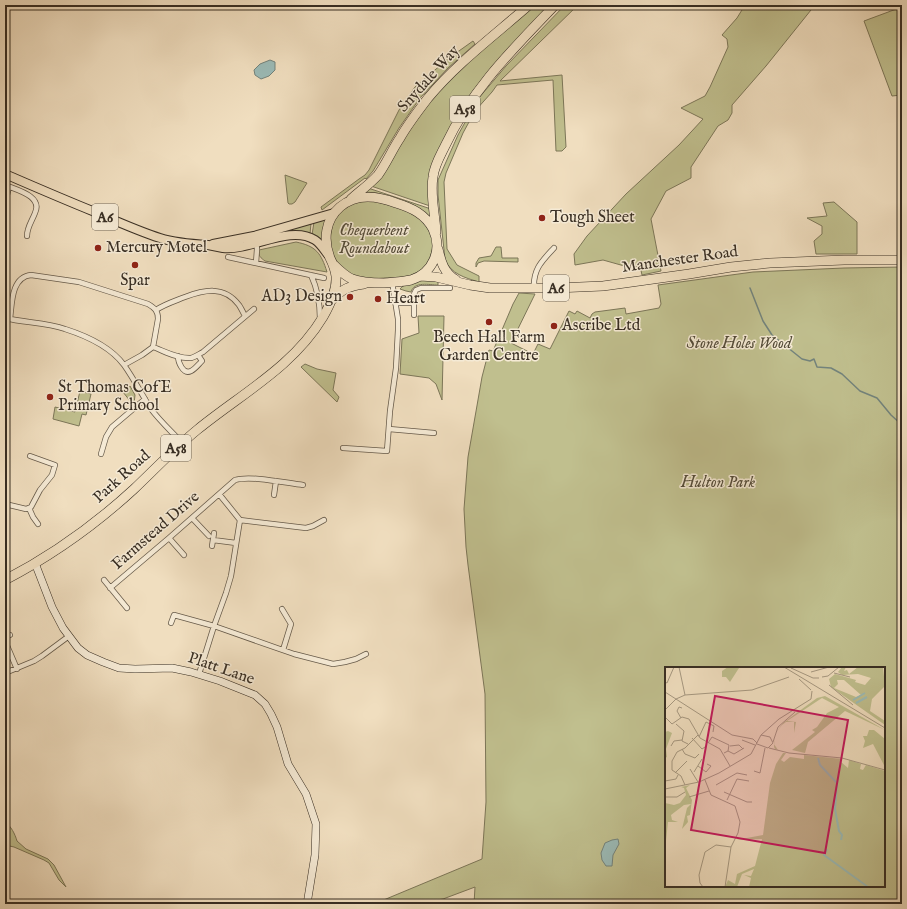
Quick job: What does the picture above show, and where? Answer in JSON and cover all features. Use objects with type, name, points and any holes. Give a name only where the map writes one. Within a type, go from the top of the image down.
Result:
[{"type":"highway","name":"Snydale Way","points":[[348,201],[379,173],[411,120],[441,84],[467,58],[529,5]]},
{"type":"highway","name":"A58","points":[[437,238],[424,216],[417,211],[375,196],[348,201],[339,208],[329,222],[326,238],[327,247],[332,261],[342,273],[362,282],[373,283],[408,280],[420,276],[432,264],[436,257],[438,248],[432,179],[436,166],[452,131],[474,95],[487,78],[502,60],[555,5]]},
{"type":"highway","name":"Manchester Road","points":[[438,248],[441,262],[446,272],[454,279],[464,284]]},
{"type":"highway","name":"Manchester Road","points":[[420,276],[436,277],[464,284],[490,288],[603,286],[731,267],[770,263],[836,260],[902,260]]},
{"type":"highway","name":"Park Road","points":[[332,261],[336,282],[332,300]]},
{"type":"highway","name":"Park Road","points":[[5,580],[72,539],[106,513],[198,429],[250,391],[291,357],[306,340],[332,300],[344,289],[350,286],[373,283]]},
{"type":"main road","name":"A6","points":[[5,174],[160,238],[197,245],[209,245],[302,235],[316,241],[332,261]]},
{"type":"main road","name":"A6","points":[[255,240],[334,213]]},
{"type":"street","points":[[7,195],[7,186],[31,196],[36,202],[37,208],[25,229],[27,236]]},
{"type":"street","points":[[255,240],[257,254],[256,263]]},
{"type":"street","points":[[534,288],[533,279],[535,273],[540,264],[554,248]]},
{"type":"street","points":[[228,257],[324,278]]},
{"type":"street","points":[[124,365],[153,347],[158,319],[156,310],[148,304],[79,282],[31,274],[21,278],[12,298],[8,319],[63,328],[76,332],[106,348],[124,365],[157,416],[182,443]]},
{"type":"street","points":[[311,275],[318,292],[320,303],[320,320]]},
{"type":"street","points":[[343,448],[387,451],[390,411],[396,368],[398,330],[398,319],[392,282]]},
{"type":"street","points":[[414,314],[414,294],[416,290],[450,288]]},
{"type":"street","points":[[156,310],[165,304],[199,292],[210,290],[226,294],[231,297],[239,305],[245,316]]},
{"type":"street","points":[[395,303],[414,303]]},
{"type":"street","points":[[153,347],[178,356],[191,358],[198,355],[254,309]]},
{"type":"street","points":[[178,356],[179,364],[189,372],[202,361],[198,355]]},
{"type":"street","points":[[101,454],[106,437],[112,427],[145,399]]},
{"type":"street","points":[[389,429],[434,433]]},
{"type":"street","points":[[29,508],[52,474],[55,465],[30,456]]},
{"type":"street","name":"Farmstead Drive","points":[[110,588],[238,478],[303,485]]},
{"type":"street","points":[[274,495],[276,481]]},
{"type":"street","name":"Farmstead Drive","points":[[218,494],[240,520]]},
{"type":"street","points":[[5,504],[29,508]]},
{"type":"street","points":[[29,508],[32,517],[38,524]]},
{"type":"street","points":[[192,518],[209,536]]},
{"type":"street","points":[[200,674],[214,626],[226,593],[240,520],[306,528],[324,520]]},
{"type":"street","points":[[212,546],[214,533]]},
{"type":"street","points":[[169,538],[183,553],[178,556]]},
{"type":"street","points":[[213,540],[236,543]]},
{"type":"street","name":"Platt Lane","points":[[35,563],[52,607],[63,628],[78,648],[87,655],[114,666],[136,669],[172,668],[200,674],[255,695],[265,704],[280,736],[288,764],[306,794],[316,824],[314,854],[307,904]]},
{"type":"street","name":"Farmstead Drive","points":[[104,580],[127,608]]},
{"type":"street","points":[[282,608],[291,624],[283,650]]},
{"type":"street","points":[[171,623],[174,615],[214,626],[294,654],[333,664],[356,659],[366,654]]},
{"type":"street","points":[[5,673],[34,661],[69,636]]},
{"type":"street","points":[[5,641],[17,669]]},
{"type":"green space","points":[[533,5],[551,5],[446,137],[430,206],[371,186],[431,100],[474,56]]},
{"type":"green space","points":[[565,5],[578,5],[500,81],[562,75],[566,147],[562,151],[556,151],[553,80],[497,85],[475,111],[463,133],[446,173],[444,182],[447,249],[457,265],[479,276],[479,282],[469,279],[455,272],[447,264],[445,259],[438,195],[438,180],[458,135],[478,99],[506,66]]},
{"type":"green space","points":[[745,5],[815,5],[766,66],[732,105],[732,113],[728,120],[718,126],[691,167],[691,178],[666,191],[651,219],[661,271],[642,275],[640,266],[628,267],[603,260],[575,265],[574,254],[587,236],[626,194],[679,145],[703,119],[681,108],[705,96],[728,47],[727,39],[722,35],[737,18]]},
{"type":"green space","points":[[899,8],[903,52],[901,95],[892,96],[864,21]]},
{"type":"green space","points":[[473,41],[475,44],[448,68],[420,98],[399,128],[373,171],[366,179],[365,178],[322,210],[321,207],[365,175],[369,170],[399,110],[415,87],[449,58]]},
{"type":"green space","points":[[285,175],[307,183],[295,202],[292,204],[288,203]]},
{"type":"green space","points":[[368,188],[430,208],[431,219],[416,206],[377,193],[364,192]]},
{"type":"green space","name":"Chequerbent Roundabout","points":[[374,201],[406,211],[414,215],[426,226],[432,238],[433,248],[428,261],[419,271],[412,275],[402,277],[373,279],[361,278],[346,271],[336,260],[330,237],[331,229],[338,215],[343,209],[350,205]]},
{"type":"green space","points":[[834,202],[857,222],[857,254],[816,254],[814,241],[822,234],[822,226],[807,218],[827,216],[823,203]]},
{"type":"green space","points":[[326,218],[322,240],[320,240],[312,235],[314,222]]},
{"type":"green space","points":[[311,223],[310,234],[262,237]]},
{"type":"green space","points":[[296,242],[317,251],[327,272],[265,261],[259,255],[259,250]]},
{"type":"green space","points":[[496,247],[501,247],[502,258],[518,258],[518,262],[484,261],[478,263],[476,267],[476,263],[479,258],[491,256]]},
{"type":"green space","name":"Hulton Park","points":[[902,267],[902,904],[474,904],[475,887],[443,899],[410,904],[374,904],[482,859],[486,802],[485,694],[468,565],[464,509],[468,457],[482,377],[489,350],[493,351],[519,293],[535,294],[511,343],[533,354],[538,344],[550,349],[569,311],[575,314],[577,311],[590,318],[595,312],[625,308],[626,314],[659,308],[661,304],[658,285],[753,272]]},
{"type":"green space","points":[[426,280],[438,281],[438,285],[427,284],[415,286],[411,292],[400,289],[408,284]]},
{"type":"green space","points":[[418,316],[444,316],[442,400],[436,384],[429,378],[400,374],[402,339],[419,333]]},
{"type":"green space","points":[[305,364],[317,369],[336,373],[333,390],[339,397],[337,402],[301,367]]},
{"type":"green space","points":[[130,386],[135,395],[134,404],[130,406],[130,401],[123,392]]},
{"type":"green space","points":[[80,391],[91,394],[86,415],[82,414],[79,426],[53,419],[55,407],[75,412]]},
{"type":"green space","points":[[5,822],[12,830],[17,841],[26,849],[48,859],[54,865],[66,887],[59,880],[49,863],[14,847],[5,845]]},
{"type":"water","points":[[270,60],[275,62],[275,70],[269,76],[261,79],[255,75],[254,70],[260,64]]},
{"type":"water","points":[[618,839],[619,844],[613,855],[612,866],[606,866],[602,860],[601,853],[605,843]]},
{"type":"waterway","points":[[750,288],[763,321],[772,335],[802,359],[810,361],[814,359],[817,367],[831,368],[842,374],[860,391],[877,398],[891,415],[902,425]]},
{"type":"place","name":"Tough Sheet","points":[[542,218]]},
{"type":"place","name":"Mercury Motel","points":[[98,248]]},
{"type":"place","name":"Spar","points":[[135,265]]},
{"type":"place","name":"AD3 Design","points":[[350,297]]},
{"type":"place","name":"Heart","points":[[378,299]]},
{"type":"place","name":"Beech Hall Farm Garden Centre","points":[[489,322]]},
{"type":"place","name":"Ascribe Ltd","points":[[554,326]]},
{"type":"place","name":"St Thomas CofE Primary School","points":[[50,397]]},
{"type":"park label","name":"Stone Holes Wood","points":[[739,344]]}]
